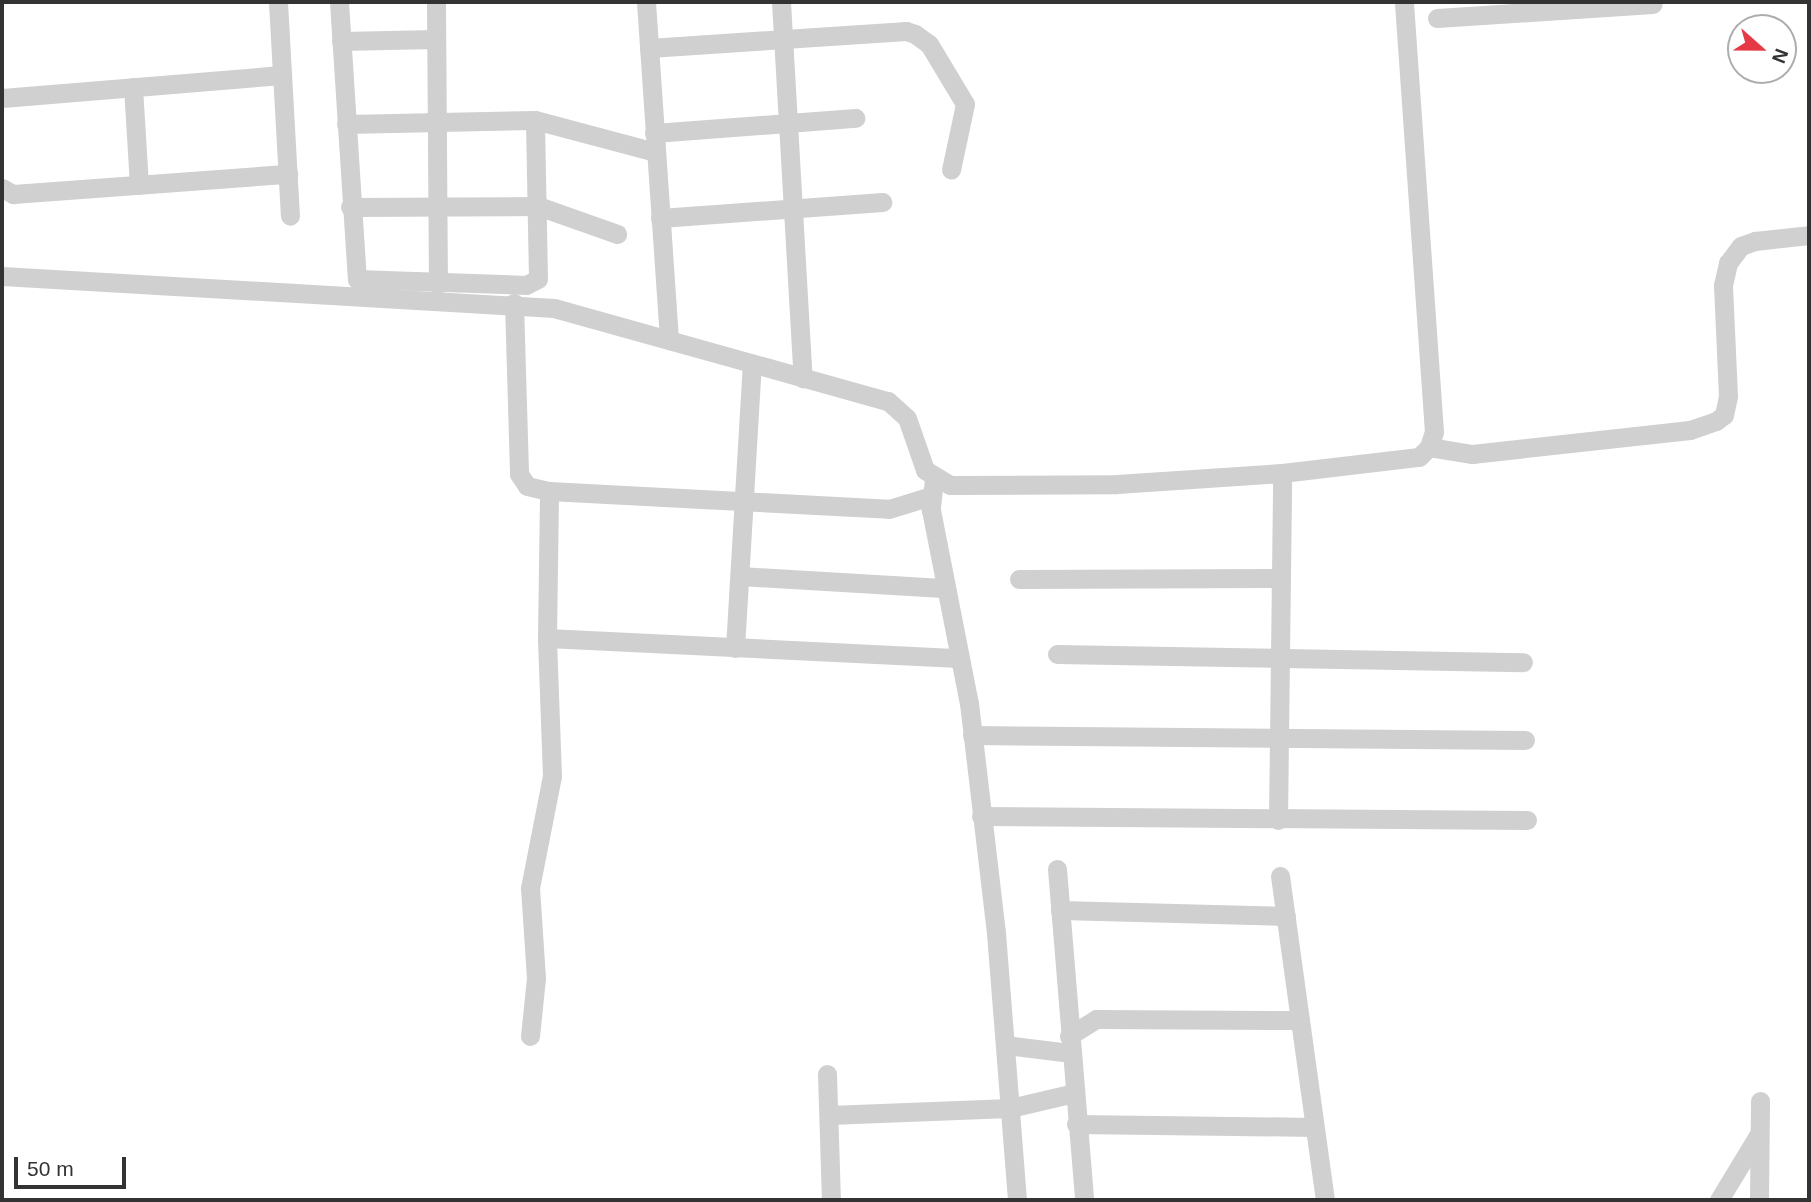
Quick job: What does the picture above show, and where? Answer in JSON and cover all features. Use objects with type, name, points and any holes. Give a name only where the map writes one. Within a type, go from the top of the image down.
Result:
[{"type":"street","points":[[278,2],[290,216]]},
{"type":"street","points":[[339,2],[350,206],[357,279],[438,284],[533,284],[540,274],[535,120]]},
{"type":"street","points":[[436,2],[438,284]]},
{"type":"street","points":[[646,2],[669,340]]},
{"type":"street","points":[[780,2],[803,378]]},
{"type":"street","points":[[514,303],[519,474],[527,486],[550,491],[889,509],[933,487],[1117,485],[1282,473],[1419,457],[1429,447],[1434,432],[1404,2]]},
{"type":"street","points":[[1437,18],[1549,6],[1653,4]]},
{"type":"street","points":[[649,48],[906,31],[923,39],[965,104],[951,170]]},
{"type":"street","points":[[341,41],[436,39]]},
{"type":"street","points":[[2,98],[282,75]]},
{"type":"street","points":[[133,88],[139,185]]},
{"type":"street","points":[[346,124],[535,120],[655,143],[787,124],[855,118]]},
{"type":"street","points":[[2,188],[13,194],[288,174]]},
{"type":"street","points":[[660,218],[882,202]]},
{"type":"street","points":[[350,206],[538,206],[617,234]]},
{"type":"street","points":[[1429,447],[1472,454],[1690,430],[1716,421],[1724,415],[1728,396],[1723,285],[1728,263],[1748,243],[1809,235]]},
{"type":"street","points":[[2,276],[514,303],[554,308],[896,405],[906,418],[933,487],[943,588],[959,658],[972,735],[1005,1045],[1017,1200]]},
{"type":"street","points":[[736,648],[752,363]]},
{"type":"street","points":[[1278,820],[1282,473]]},
{"type":"street","points":[[530,1036],[537,978],[530,888],[552,776],[547,638],[550,491]]},
{"type":"street","points":[[740,576],[943,588]]},
{"type":"street","points":[[1019,579],[1280,578]]},
{"type":"street","points":[[547,638],[959,658]]},
{"type":"street","points":[[1057,654],[1523,662]]},
{"type":"street","points":[[972,735],[1278,740],[1525,740]]},
{"type":"street","points":[[981,816],[1527,820]]},
{"type":"street","points":[[1057,869],[1084,1200]]},
{"type":"street","points":[[1280,876],[1325,1200]]},
{"type":"street","points":[[1060,910],[1286,916]]},
{"type":"street","points":[[1005,1045],[1070,1045],[1096,1019],[1300,1020]]},
{"type":"street","points":[[827,1074],[831,1200]]},
{"type":"street","points":[[829,1115],[1010,1108],[1074,1093]]},
{"type":"street","points":[[1759,1200],[1760,1101]]},
{"type":"street","points":[[1076,1124],[1314,1127]]},
{"type":"street","points":[[1719,1200],[1760,1133]]}]
